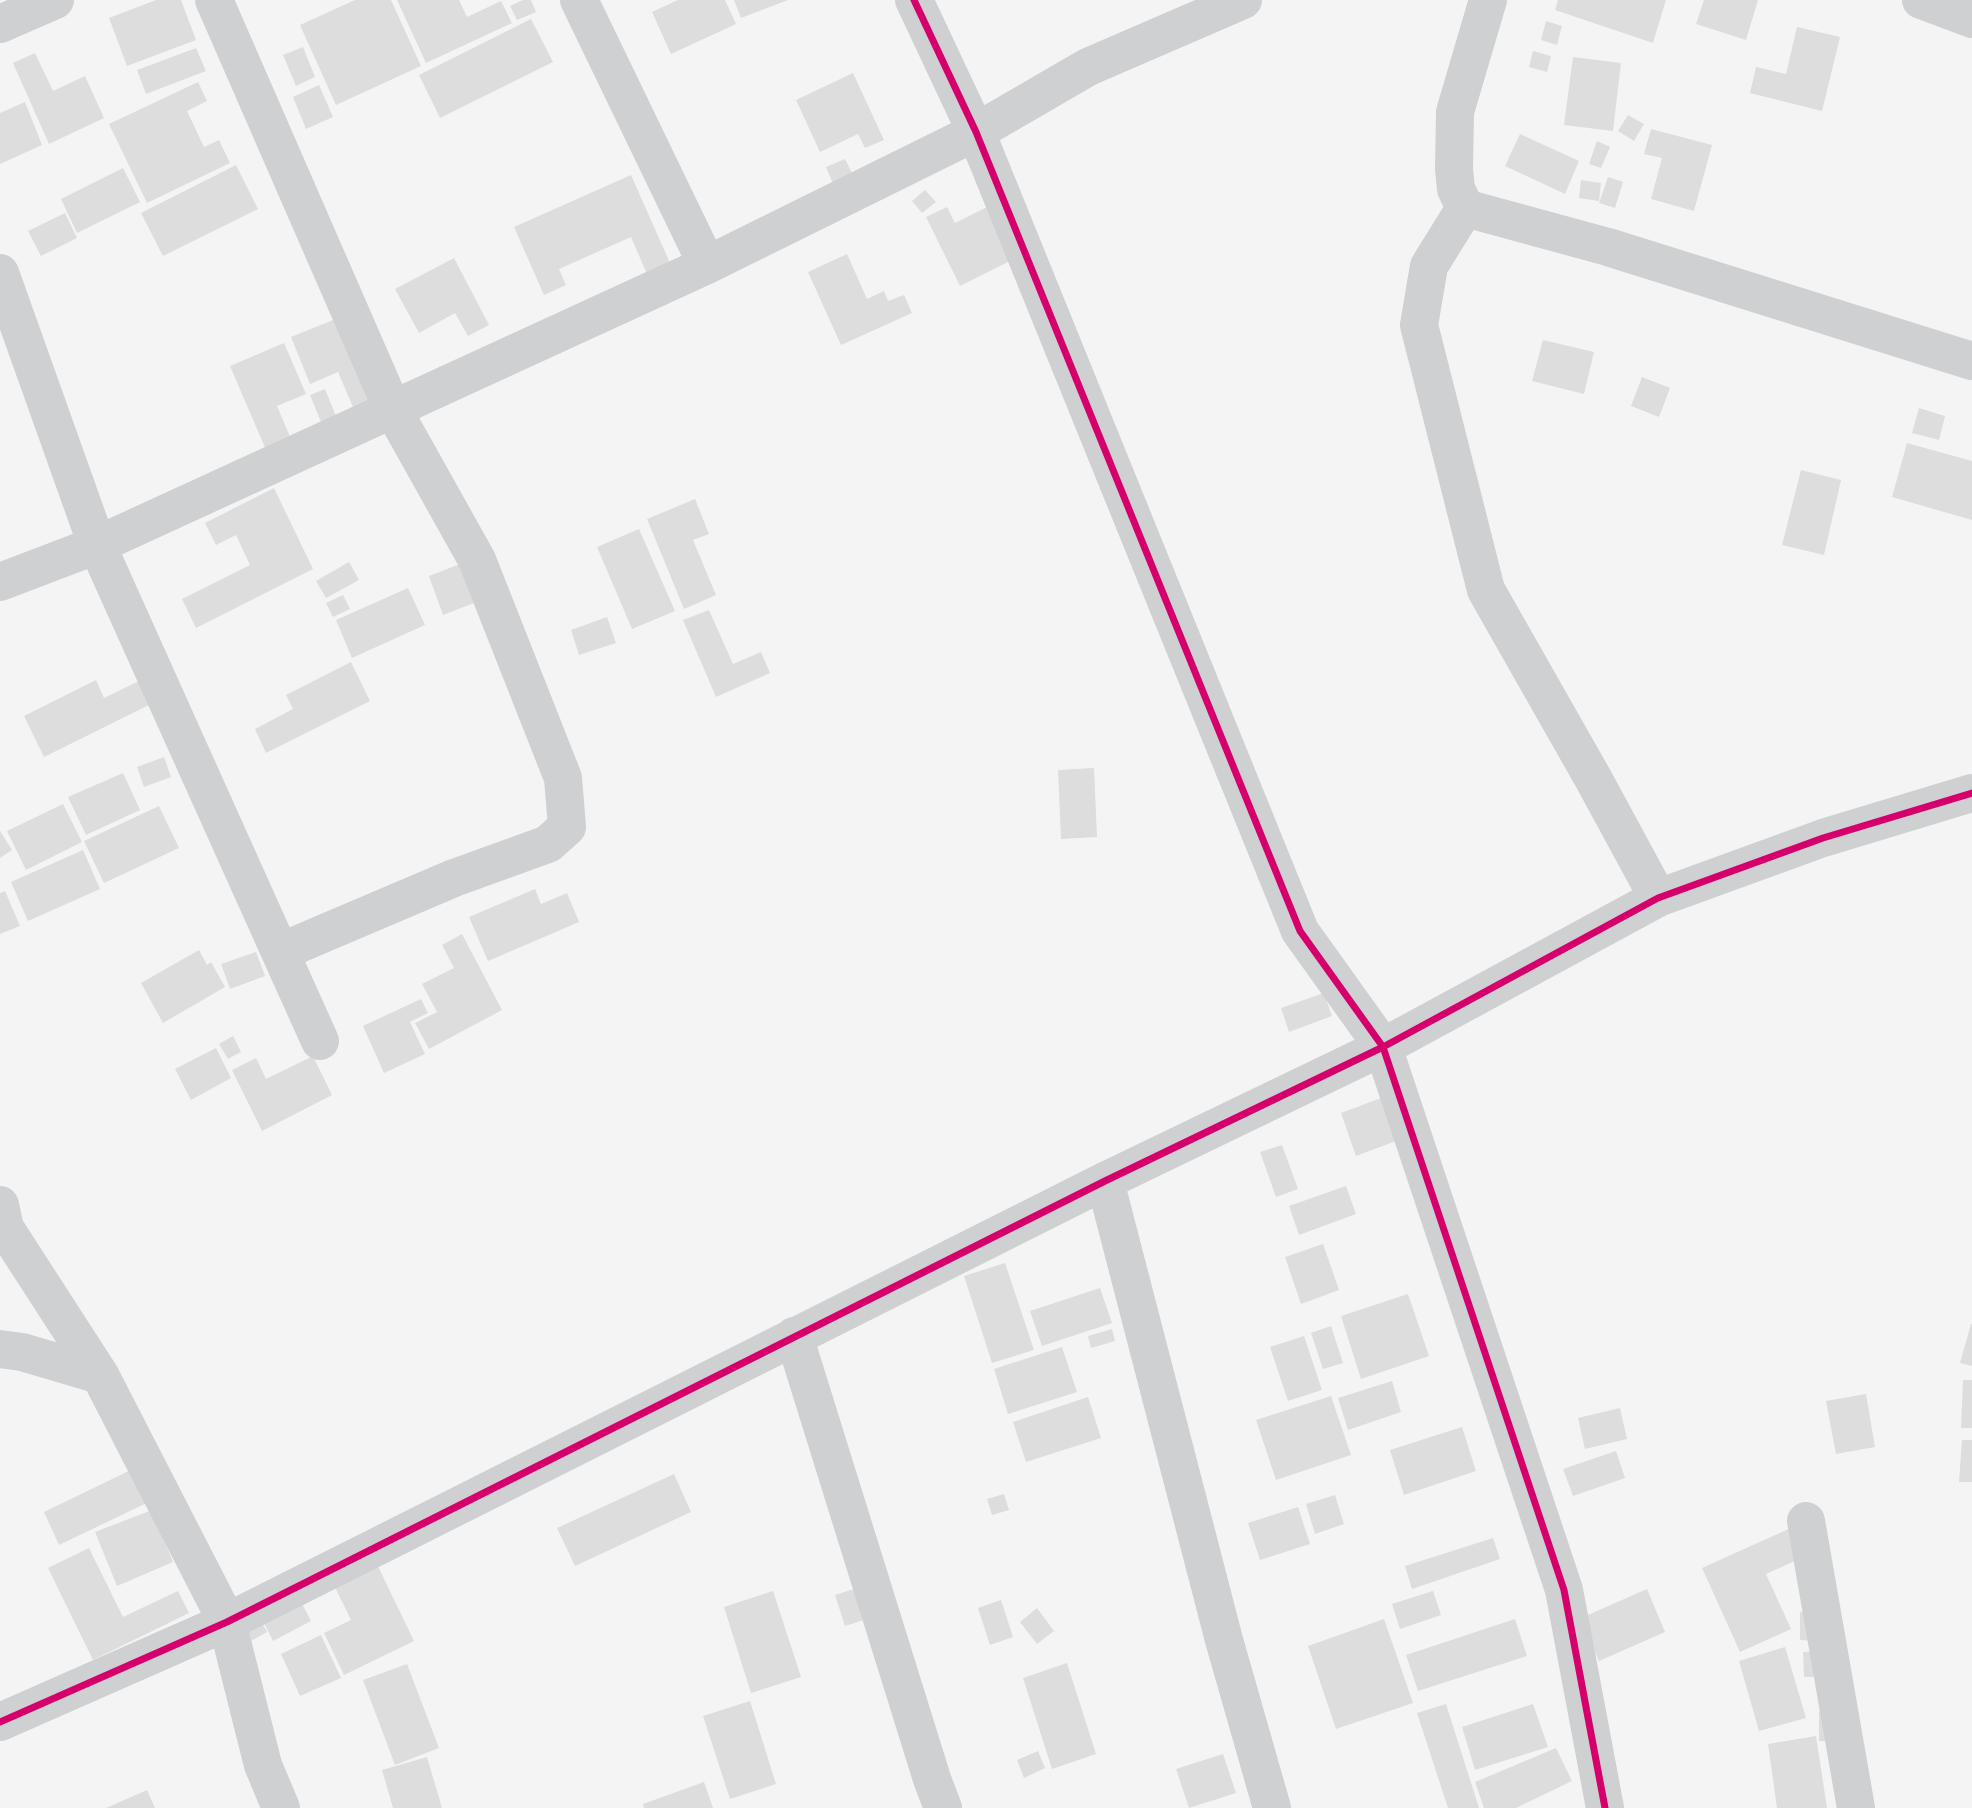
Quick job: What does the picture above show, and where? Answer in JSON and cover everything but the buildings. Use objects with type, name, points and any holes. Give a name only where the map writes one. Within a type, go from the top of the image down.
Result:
[{"type":"street","points":[[0,24],[55,0]]},
{"type":"street","points":[[214,0],[392,408],[477,560],[563,778],[566,827],[548,844],[454,878],[280,952]]},
{"type":"street","points":[[579,0],[707,265]]},
{"type":"street","points":[[914,0],[976,132],[1300,931],[1383,1047],[1564,1591],[1605,1808]]},
{"type":"street","points":[[0,582],[97,545],[707,265],[976,132],[1088,68],[1243,0]]},
{"type":"street","points":[[1488,0],[1455,112],[1456,189],[1465,208],[1608,247],[1972,361]]},
{"type":"street","points":[[1921,0],[1972,19]]},
{"type":"street","points":[[1465,208],[1429,266],[1419,325],[1486,590],[1594,779],[1658,898]]},
{"type":"street","points":[[0,273],[97,545],[320,1041]]},
{"type":"street","points":[[0,1722],[227,1622],[1105,1181],[1383,1047],[1658,898],[1823,838],[1972,793]]},
{"type":"street","points":[[1105,1181],[1224,1640],[1272,1808]]},
{"type":"street","points":[[0,1205],[5,1228],[100,1375],[227,1622],[263,1765],[281,1808]]},
{"type":"street","points":[[794,1336],[943,1808]]},
{"type":"street","points":[[0,1349],[22,1352],[100,1375]]},
{"type":"street","points":[[1806,1521],[1856,1808]]},
{"type":"cycle path","points":[[914,0],[976,132],[1300,931],[1383,1047],[1564,1590],[1605,1808]]},
{"type":"cycle path","points":[[0,1722],[227,1622],[1105,1181],[1383,1047],[1658,898],[1823,838],[1972,793]]}]
